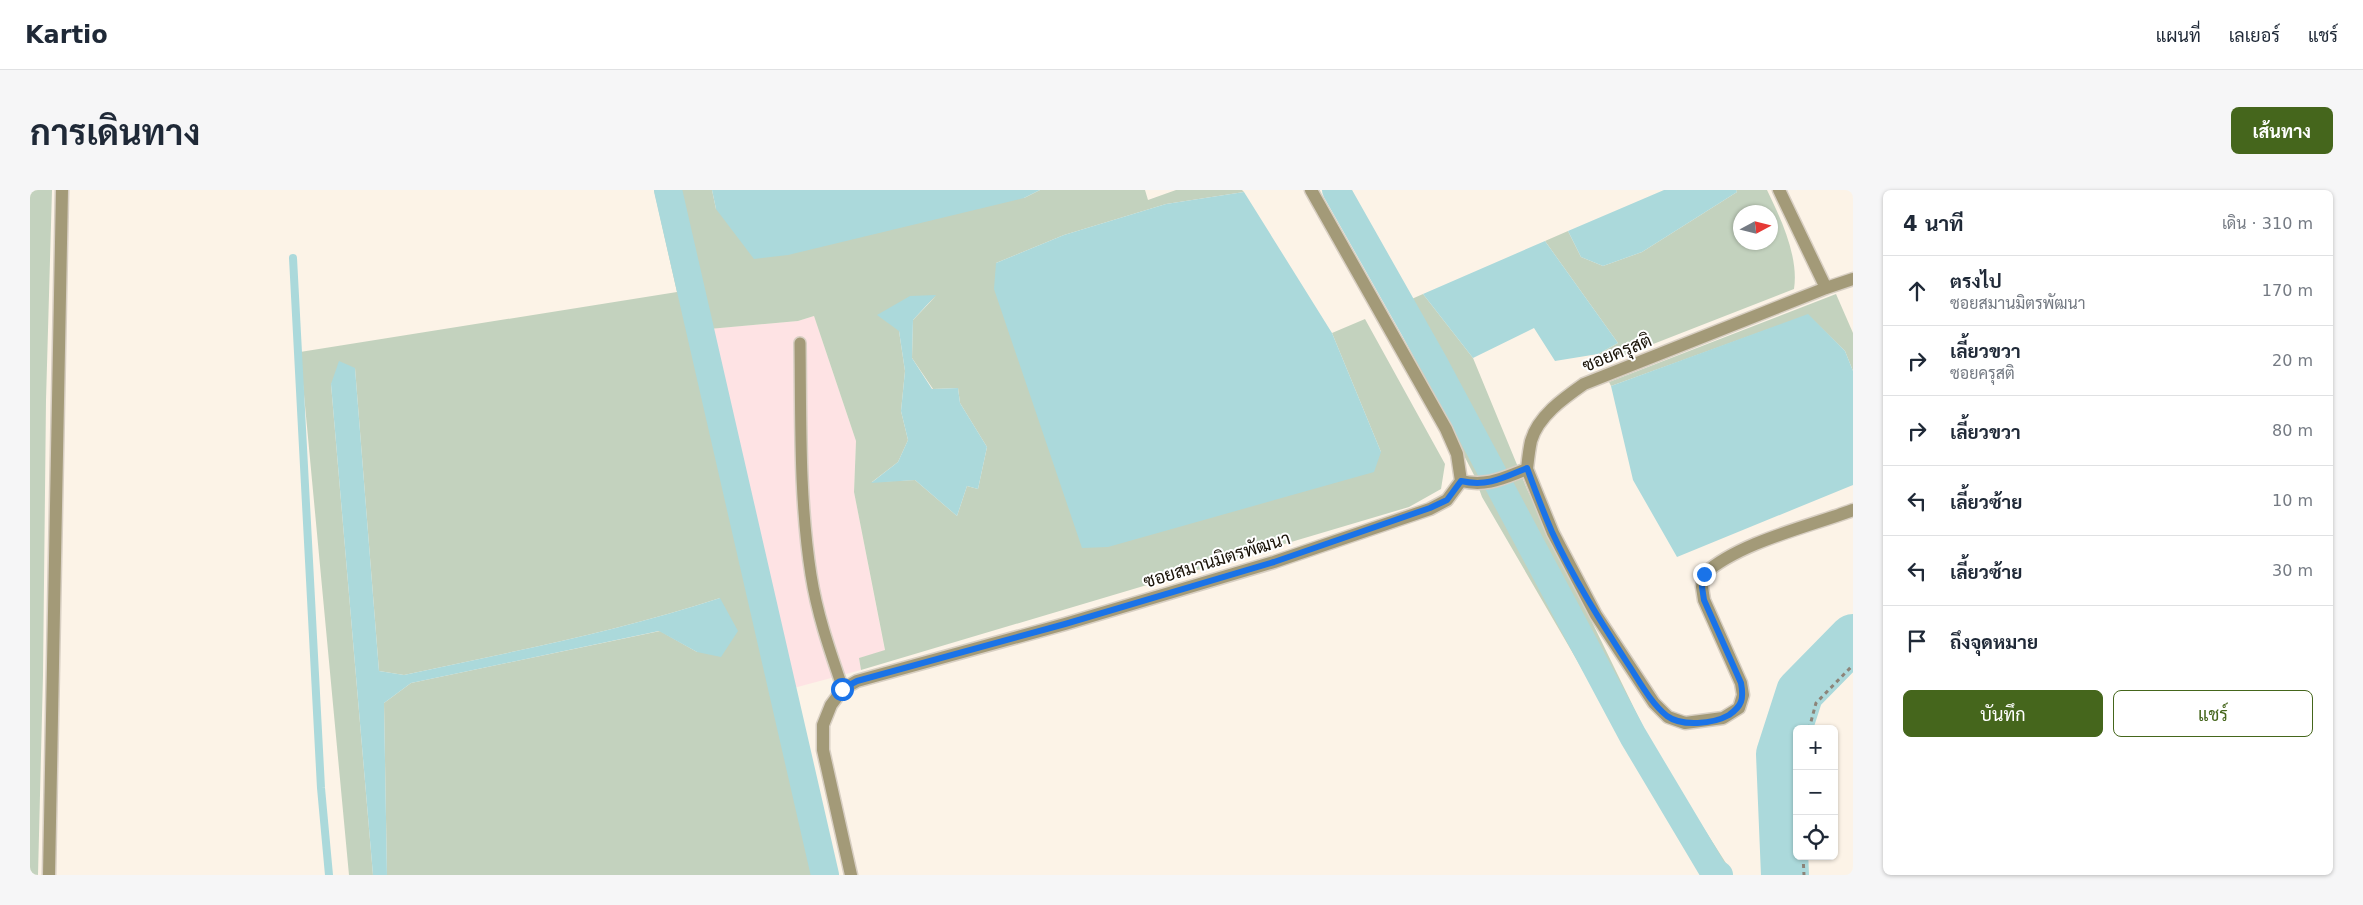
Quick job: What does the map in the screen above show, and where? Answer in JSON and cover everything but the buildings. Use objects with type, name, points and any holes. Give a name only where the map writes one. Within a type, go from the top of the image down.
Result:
[{"type":"street","points":[[49,875],[62,190]]},
{"type":"street","points":[[1311,190],[1446,430],[1457,454],[1461,481],[1476,484],[1487,483],[1527,468],[1553,533],[1596,615],[1654,703],[1668,717],[1685,723],[1723,718],[1739,708],[1743,696],[1741,683],[1704,600],[1702,587],[1704,574],[1718,563],[1740,551],[1853,510]]},
{"type":"street","points":[[1779,190],[1826,288]]},
{"type":"street","name":"ซอยครุสติ","points":[[1527,468],[1532,440],[1544,419],[1561,400],[1584,384],[1853,279]]},
{"type":"street","name":"ซอยสมานมิตรพัฒนา","points":[[842,689],[857,681],[1065,624],[1274,562],[1430,508],[1447,500],[1461,481]]},
{"type":"street","points":[[842,689],[831,705],[823,725],[823,750],[851,875]]},
{"type":"lane","points":[[800,342],[802,460],[811,575],[825,637],[842,689]]},
{"type":"path","points":[[1810,725],[1816,704],[1853,665]]},
{"type":"path","points":[[1803,860],[1804,875]]},
{"type":"shaded area","points":[[814,316],[856,441],[854,492],[885,651],[859,658],[861,670],[790,689],[707,329],[798,321]]},
{"type":"green space","points":[[30,190],[52,190],[46,400],[43,675],[38,875],[30,875]]},
{"type":"green space","points":[[654,190],[712,190],[716,209],[1024,198],[1040,190],[1145,190],[1148,200],[1176,190],[1242,190],[1244,192],[1166,204],[1064,235],[996,263],[1381,452],[1332,333],[1365,319],[1445,464],[1441,489],[1409,507],[861,670],[859,658],[885,650],[854,492],[856,441],[814,316],[798,321],[687,331],[820,875],[387,875],[384,703],[411,683],[660,631],[697,652],[720,598],[603,631],[484,658],[404,675],[379,671],[355,368],[331,384],[373,875],[349,875],[300,352],[677,292]],"holes":[[[936,296],[913,320],[912,358],[933,389],[958,388],[960,403],[987,447],[978,489],[967,486],[957,516],[915,480],[872,482],[898,462],[908,440],[901,411],[905,371],[899,331]]]},
{"type":"green space","points":[[1736,190],[1767,190],[1774,205],[1733,205],[1733,250],[1778,250],[1778,215],[1788,238],[1794,264],[1794,289],[1602,364],[1598,354],[1618,343],[1545,241],[1568,231],[1581,257],[1603,266],[1642,252],[1737,192]]},
{"type":"green space","points":[[1423,294],[1473,358],[1527,489],[1657,755],[1731,871],[1727,875],[1702,875],[1482,497],[1474,475],[1389,309]]},
{"type":"green space","points":[[1836,294],[1853,333],[1853,371],[1845,351],[1808,315],[1611,386],[1609,382]]},
{"type":"water","points":[[712,190],[1040,190],[1024,198],[788,255],[754,259],[716,209]]},
{"type":"water","points":[[1664,190],[1736,190],[1737,192],[1642,252],[1603,266],[1581,257],[1568,231]]},
{"type":"water","points":[[1244,192],[1332,333],[1381,452],[1374,472],[1108,547],[1082,548],[994,289],[996,263],[1064,235],[1166,204]]},
{"type":"water","points":[[1545,241],[1618,343],[1598,354],[1555,361],[1534,328],[1473,358],[1423,294]]},
{"type":"water","points":[[936,295],[913,320],[912,358],[932,389],[958,388],[960,403],[987,447],[978,489],[967,486],[957,516],[915,480],[871,483],[898,462],[908,440],[901,411],[905,371],[899,331],[877,315],[910,296]]},
{"type":"water","points":[[1808,314],[1845,351],[1853,371],[1853,485],[1677,557],[1633,480],[1611,386]]},
{"type":"water","points":[[339,361],[355,368],[379,671],[404,675],[484,658],[603,631],[720,598],[738,631],[721,657],[697,652],[659,631],[411,683],[384,703],[387,875],[373,875],[331,384]]},
{"type":"waterway","points":[[668,190],[825,875]]},
{"type":"waterway","points":[[1336,190],[1436,367],[1633,736],[1714,872],[1719,875]]},
{"type":"waterway","points":[[293,258],[321,788],[329,875]]},
{"type":"waterway","points":[[1785,875],[1780,754],[1800,692],[1853,638]]},
{"type":"route","points":[[842,689],[857,681],[1065,624],[1274,562],[1430,508],[1447,500],[1461,481],[1476,484],[1487,483],[1527,468],[1553,533],[1596,615],[1654,703],[1668,717],[1685,723],[1704,722],[1723,718],[1739,708],[1743,696],[1741,683],[1704,600],[1702,587],[1704,574]]}]
